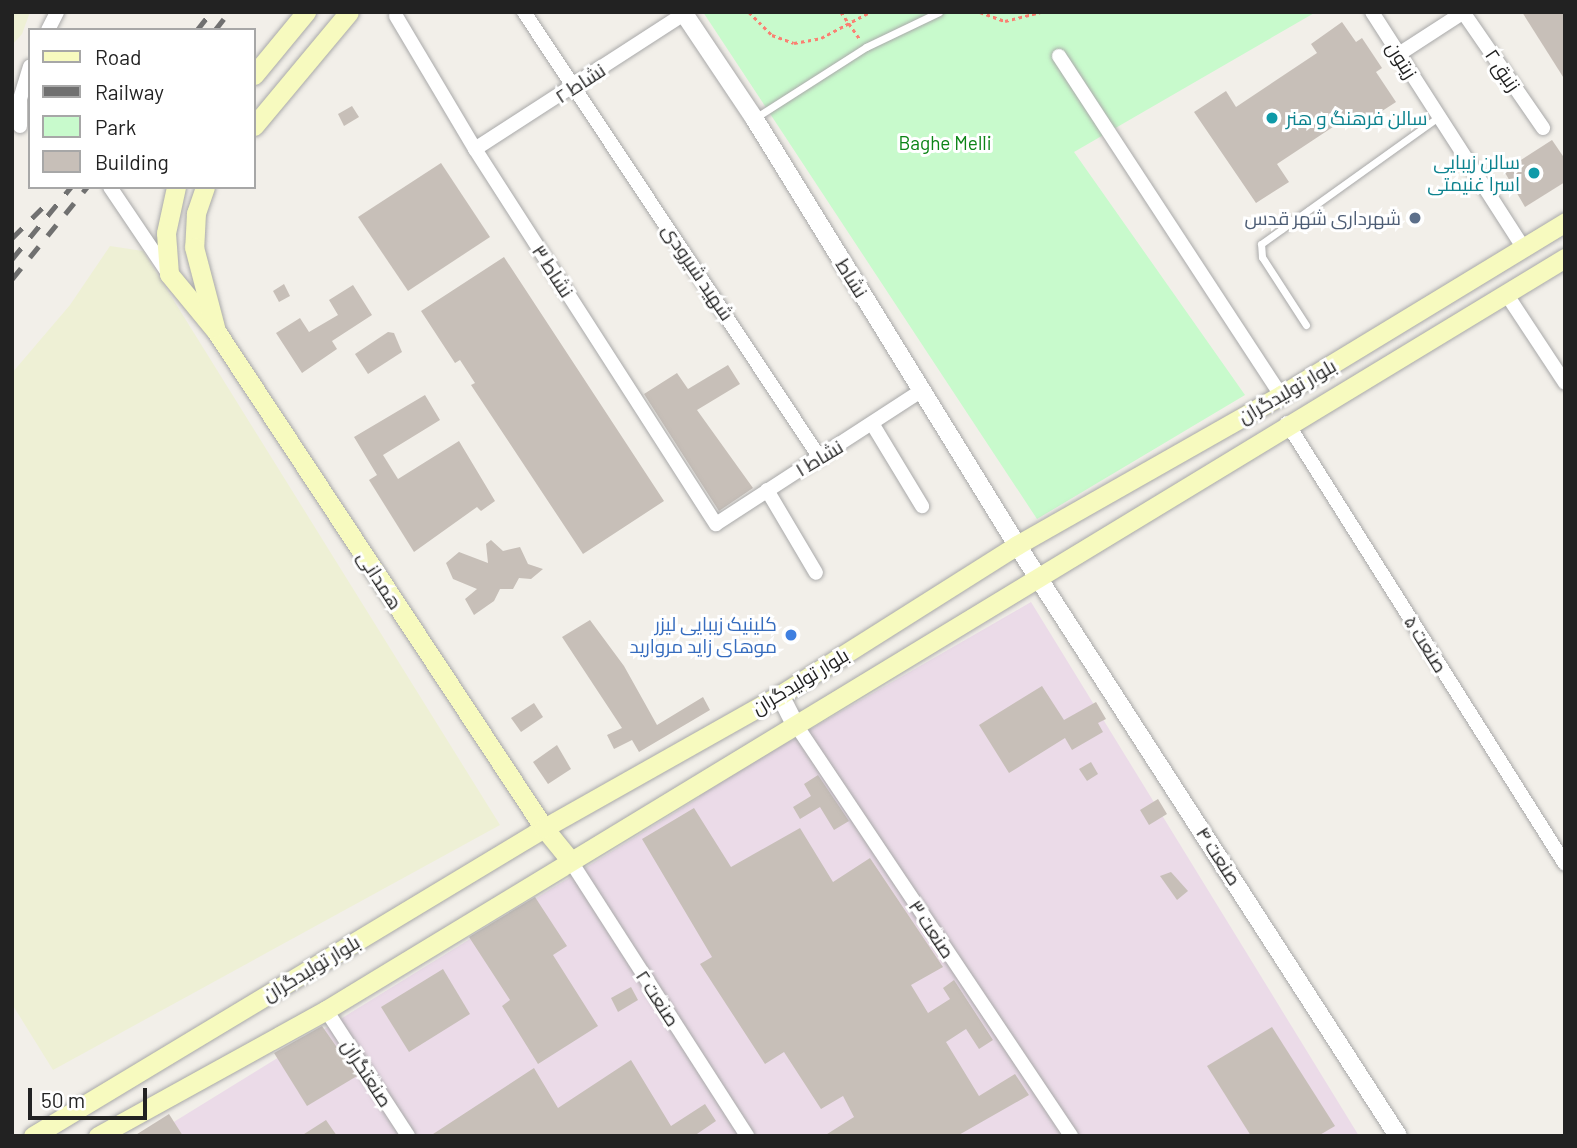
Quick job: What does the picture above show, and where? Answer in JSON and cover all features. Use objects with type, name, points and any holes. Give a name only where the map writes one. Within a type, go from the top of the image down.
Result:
[{"type":"main road","points":[[256,73],[306,12]]},
{"type":"main road","points":[[256,124],[346,13]]},
{"type":"main road","points":[[176,189],[166,233],[169,274],[216,331]]},
{"type":"main road","points":[[204,189],[196,213],[194,247],[216,331]]},
{"type":"main road","name":"بلوار تولیدگران","points":[[33,1136],[544,828],[780,695],[1017,545],[1281,395],[1565,222]]},
{"type":"main road","name":"بلوار تولیدگران","points":[[98,1136],[326,1010],[794,722],[1565,258]]},
{"type":"main road","name":"همدانی","points":[[216,331],[544,828],[570,860]]},
{"type":"street","points":[[49,28],[57,12]]},
{"type":"street","name":"شهید شیرودی","points":[[524,12],[820,458]]},
{"type":"street","name":"زیتون","points":[[1372,12],[1437,118],[1524,248]]},
{"type":"street","points":[[1399,54],[1463,12]]},
{"type":"street","name":"زنبق ۲","points":[[1463,12],[1543,128]]},
{"type":"street","name":"نشاط ۲","points":[[475,149],[575,87],[683,13]]},
{"type":"street","name":"نشاط","points":[[683,13],[754,118],[1017,545]]},
{"type":"street","name":"نشاط ۳","points":[[396,16],[475,149],[716,524]]},
{"type":"street","points":[[1059,56],[1281,395]]},
{"type":"street","points":[[21,127],[20,99],[28,72]]},
{"type":"street","points":[[111,189],[169,274]]},
{"type":"street","points":[[1507,295],[1565,383]]},
{"type":"street","name":"نشاط ۱","points":[[716,524],[873,425],[921,391]]},
{"type":"street","name":"صنعت ۵","points":[[1287,423],[1565,864]]},
{"type":"street","points":[[873,425],[922,506]]},
{"type":"street","points":[[767,490],[816,573]]},
{"type":"street","name":"صنعت ۴","points":[[1017,545],[1398,1136]]},
{"type":"street","points":[[780,695],[794,722]]},
{"type":"street","name":"صنعت ۳","points":[[794,722],[1071,1136]]},
{"type":"street","name":"صنعت ۲","points":[[570,860],[747,1136]]},
{"type":"street","name":"صنعتگران","points":[[326,1010],[408,1136]]},
{"type":"lane","points":[[754,118],[866,47],[939,12]]},
{"type":"lane","points":[[1306,326],[1262,257],[1261,244],[1437,118]]},
{"type":"path","points":[[750,12],[772,35],[794,43],[850,26],[870,12]]},
{"type":"path","points":[[841,12],[866,47]]},
{"type":"path","points":[[980,12],[1005,22],[1040,12]]},
{"type":"shaded area","points":[[1031,602],[1359,1136],[151,1136],[700,797],[698,794]]},
{"type":"green space","points":[[12,12],[30,12],[22,34],[12,45]]},
{"type":"green space","name":"Baghe Melli","points":[[703,12],[1316,12],[1074,152],[1245,395],[1037,519]]},
{"type":"green space","points":[[110,246],[143,251],[500,825],[53,1070],[12,1004],[12,373],[70,305]]},
{"type":"building","points":[[1522,12],[1565,12],[1565,80]]},
{"type":"building","name":"سالن فرهنگ و هنر","points":[[1342,22],[1356,42],[1362,38],[1382,68],[1376,72],[1396,102],[1362,124],[1354,113],[1277,164],[1289,182],[1256,203],[1194,112],[1226,91],[1236,107],[1317,53],[1311,44]]},
{"type":"building","points":[[352,106],[359,117],[344,126],[338,114]]},
{"type":"building","name":"سالن زیبایی اسرا غنیمتی","points":[[1552,140],[1565,159],[1565,182],[1525,207],[1504,171]]},
{"type":"building","points":[[441,163],[490,237],[408,291],[358,217]]},
{"type":"building","points":[[504,257],[664,501],[583,554],[471,385],[475,383],[460,360],[455,363],[421,311]]},
{"type":"building","points":[[284,284],[290,296],[279,302],[273,291]]},
{"type":"building","points":[[353,285],[372,315],[332,341],[337,349],[302,373],[276,333],[300,318],[309,332],[338,315],[329,300]]},
{"type":"building","points":[[388,332],[394,333],[402,352],[368,374],[355,354]]},
{"type":"building","points":[[728,365],[740,384],[697,410],[753,488],[719,511],[644,394],[677,373],[688,389]]},
{"type":"building","points":[[425,395],[440,420],[383,455],[398,479],[459,441],[495,501],[481,511],[477,507],[414,552],[369,480],[377,475],[354,437]]},
{"type":"building","points":[[491,540],[503,551],[520,547],[528,564],[543,569],[531,579],[519,578],[513,589],[500,589],[494,601],[474,615],[465,599],[477,589],[453,579],[446,563],[459,552],[488,563],[486,544]]},
{"type":"building","points":[[590,620],[624,666],[657,725],[703,697],[710,710],[639,752],[632,740],[614,749],[607,735],[622,728],[562,637]]},
{"type":"building","points":[[1042,686],[1064,720],[1096,702],[1106,719],[1098,723],[1103,732],[1072,750],[1065,738],[1009,773],[979,725]]},
{"type":"building","points":[[534,703],[543,717],[521,732],[511,718]]},
{"type":"building","points":[[557,745],[571,769],[548,784],[533,762]]},
{"type":"building","points":[[1091,762],[1098,774],[1087,781],[1079,769]]},
{"type":"building","points":[[818,775],[849,821],[834,830],[820,807],[800,819],[793,807],[811,796],[804,784]]},
{"type":"building","points":[[1158,799],[1167,814],[1149,825],[1140,810]]},
{"type":"building","points":[[694,808],[731,867],[800,828],[833,882],[870,858],[943,967],[911,985],[928,1013],[950,999],[943,988],[954,980],[993,1040],[979,1049],[966,1029],[946,1042],[979,1096],[1015,1074],[1029,1095],[957,1136],[824,1136],[854,1117],[843,1096],[821,1109],[784,1052],[765,1064],[700,964],[712,957],[642,839]]},
{"type":"building","points":[[1171,872],[1188,891],[1177,900],[1160,876]]},
{"type":"building","points":[[535,897],[567,946],[553,955],[598,1026],[538,1064],[502,1006],[510,1000],[469,937]]},
{"type":"building","points":[[443,969],[470,1014],[409,1052],[381,1007]]},
{"type":"building","points":[[631,987],[638,1000],[618,1012],[611,998]]},
{"type":"building","points":[[322,1026],[357,1076],[307,1106],[274,1053]]},
{"type":"building","points":[[1272,1027],[1335,1126],[1318,1136],[1251,1136],[1207,1066]]},
{"type":"building","points":[[631,1060],[671,1126],[705,1104],[716,1121],[694,1136],[430,1136],[534,1068],[558,1108]]},
{"type":"building","points":[[169,1114],[183,1136],[134,1136]]},
{"type":"building","points":[[326,1120],[337,1136],[301,1136]]},
{"type":"railway","points":[[199,28],[211,12]]},
{"type":"railway","points":[[217,28],[229,12]]},
{"type":"railway","points":[[12,259],[69,189]]},
{"type":"railway","points":[[12,279],[85,189]]},
{"type":"railway","points":[[12,238],[47,203]]},
{"type":"place","name":"سالن فرهنگ و هنر","points":[[1272,118]]},
{"type":"place","name":"سالن زیبایی اسرا غنیمتی","points":[[1534,173]]},
{"type":"place","name":"شهرداری شهر قدس","points":[[1415,218]]},
{"type":"place","name":"کلینیک زیبایی لیزر موهای زاید مروارید","points":[[791,635]]}]
